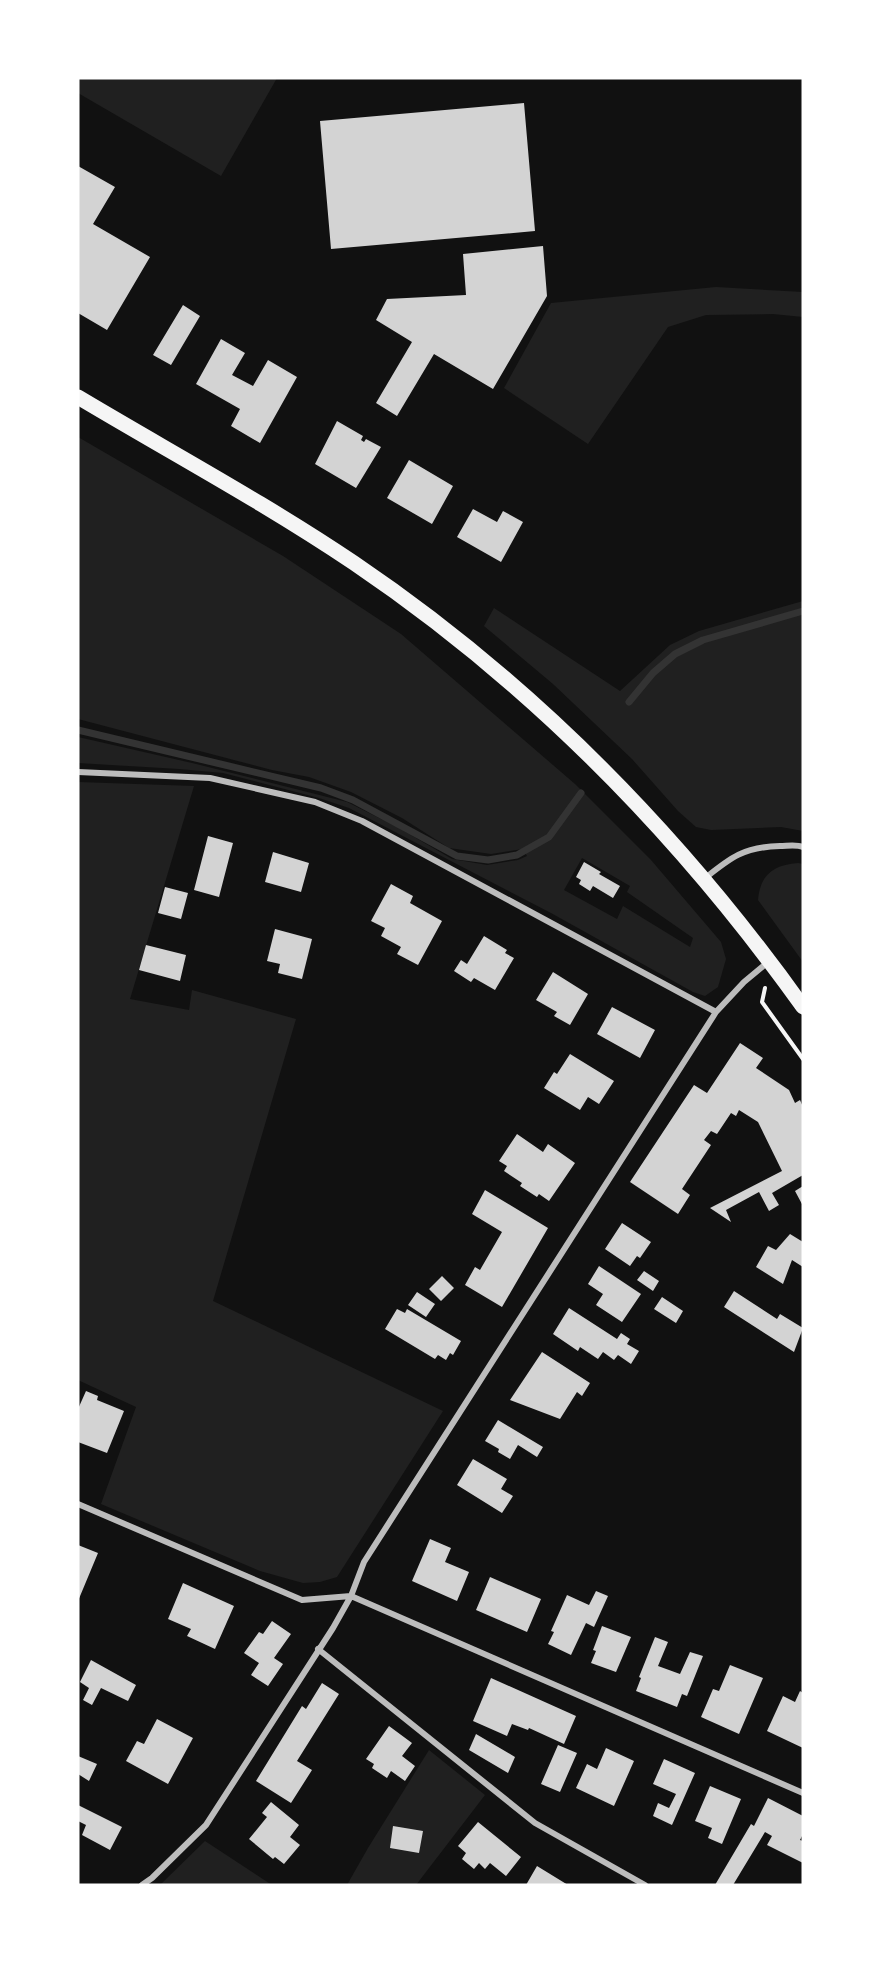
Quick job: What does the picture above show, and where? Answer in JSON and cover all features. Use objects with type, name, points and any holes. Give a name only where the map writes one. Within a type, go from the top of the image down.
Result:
[{"type":"main road","points":[[78,398],[260,504],[354,563],[424,614],[525,696],[637,804],[704,879],[770,961],[803,1007]]},
{"type":"street","points":[[78,772],[210,778],[315,802],[362,821],[716,1012]]},
{"type":"street","points":[[704,879],[728,860],[749,849],[761,846],[803,847]]},
{"type":"street","points":[[142,1885],[206,1825],[333,1628],[351,1596],[364,1562],[716,1012],[744,982],[770,961]]},
{"type":"street","points":[[78,1504],[302,1600],[351,1596],[803,1793]]},
{"type":"street","points":[[318,1649],[535,1823],[645,1885]]},
{"type":"path","points":[[770,961],[762,1002],[803,1059]]},
{"type":"shaded area","points":[[78,78],[277,78],[221,176],[78,93]]},
{"type":"shaded area","points":[[716,287],[803,292],[803,317],[773,314],[706,315],[668,327],[588,444],[504,388],[551,303]]},
{"type":"shaded area","points":[[78,437],[283,556],[401,634],[575,784],[651,860],[721,942],[726,959],[718,987],[705,996],[693,992],[551,913],[349,808],[223,773],[78,763],[78,737],[347,802],[397,827],[452,859],[487,865],[518,860],[527,856],[523,849],[491,854],[449,848],[402,818],[351,792],[309,777],[272,770],[78,719]],"holes":[[[582,858],[630,886],[627,892],[693,938],[690,947],[623,906],[617,919],[564,890]]]},
{"type":"shaded area","points":[[803,601],[803,831],[781,827],[711,830],[696,827],[678,811],[632,759],[553,684],[484,626],[494,608],[620,691],[670,645],[699,631]]},
{"type":"shaded area","points":[[78,782],[194,786],[130,999],[189,1010],[192,990],[296,1019],[213,1301],[443,1411],[337,1577],[320,1582],[303,1583],[260,1571],[101,1504],[136,1407],[78,1380]]},
{"type":"shaded area","points":[[803,864],[803,962],[758,900],[759,891],[769,873],[781,866]]},
{"type":"shaded area","points":[[429,1750],[485,1795],[416,1885],[347,1885],[368,1848]]},
{"type":"shaded area","points":[[205,1841],[272,1885],[160,1885]]},
{"type":"building","points":[[524,103],[535,231],[331,249],[320,121]]},
{"type":"building","points":[[78,166],[115,187],[93,224],[150,257],[107,330],[78,313]]},
{"type":"building","points":[[543,246],[547,296],[493,389],[434,354],[397,416],[376,403],[412,342],[376,320],[387,299],[466,295],[463,254]]},
{"type":"building","points":[[183,305],[200,316],[171,365],[153,355]]},
{"type":"building","points":[[221,339],[245,353],[232,375],[253,386],[268,360],[297,377],[260,443],[231,426],[240,409],[196,384]]},
{"type":"building","points":[[337,421],[363,436],[361,440],[364,442],[366,439],[381,447],[356,488],[315,464]]},
{"type":"building","points":[[409,460],[453,486],[432,524],[387,498]]},
{"type":"building","points":[[473,509],[497,522],[503,511],[523,522],[501,562],[457,537]]},
{"type":"building","points":[[208,836],[233,843],[219,897],[194,890]]},
{"type":"building","points":[[273,852],[309,863],[301,892],[265,882]]},
{"type":"building","points":[[584,862],[620,886],[613,898],[593,886],[590,891],[579,884],[581,880],[576,877]]},
{"type":"building","points":[[391,884],[413,896],[410,903],[442,921],[418,965],[397,954],[401,947],[381,936],[385,928],[371,921]]},
{"type":"building","points":[[165,887],[188,893],[181,919],[158,913]]},
{"type":"building","points":[[275,929],[312,939],[302,979],[278,973],[280,964],[267,961]]},
{"type":"building","points":[[484,936],[507,950],[505,953],[514,958],[495,990],[474,978],[471,982],[454,971],[461,960],[467,964]]},
{"type":"building","points":[[146,945],[186,955],[180,981],[139,970]]},
{"type":"building","points":[[553,972],[588,994],[570,1025],[554,1016],[557,1012],[536,1000]]},
{"type":"building","points":[[612,1007],[655,1030],[640,1058],[597,1034]]},
{"type":"building","points":[[740,1043],[763,1058],[756,1068],[789,1090],[795,1103],[800,1100],[803,1107],[803,1175],[772,1193],[779,1205],[769,1211],[759,1192],[726,1210],[731,1222],[710,1208],[782,1171],[758,1122],[739,1110],[736,1116],[731,1113],[717,1134],[711,1131],[704,1140],[711,1145],[682,1189],[690,1195],[678,1214],[630,1182],[694,1085],[707,1093]]},
{"type":"building","points":[[570,1054],[614,1081],[599,1104],[588,1097],[580,1110],[544,1088],[554,1072],[557,1074]]},
{"type":"building","points":[[517,1134],[543,1152],[548,1144],[575,1163],[549,1201],[539,1194],[537,1197],[520,1186],[522,1183],[504,1171],[507,1166],[499,1161]]},
{"type":"building","points":[[803,1186],[803,1206],[795,1191]]},
{"type":"building","points":[[485,1190],[548,1228],[502,1307],[465,1285],[475,1267],[480,1270],[502,1232],[472,1214]]},
{"type":"building","points":[[622,1223],[651,1242],[640,1258],[637,1256],[630,1266],[605,1249]]},
{"type":"building","points":[[790,1234],[803,1242],[803,1267],[792,1260],[783,1284],[756,1267],[768,1246],[776,1250]]},
{"type":"building","points":[[599,1266],[641,1294],[622,1322],[596,1305],[603,1294],[588,1284]]},
{"type":"building","points":[[644,1271],[659,1281],[653,1291],[637,1280]]},
{"type":"building","points":[[442,1276],[454,1288],[441,1301],[429,1289]]},
{"type":"building","points":[[734,1291],[777,1319],[780,1314],[803,1328],[794,1352],[724,1307]]},
{"type":"building","points":[[417,1292],[435,1304],[426,1317],[408,1305]]},
{"type":"building","points":[[662,1297],[683,1311],[676,1323],[654,1309]]},
{"type":"building","points":[[569,1308],[617,1339],[621,1333],[630,1339],[627,1344],[639,1351],[631,1364],[618,1355],[614,1360],[603,1352],[598,1359],[580,1347],[578,1351],[553,1334]]},
{"type":"building","points":[[397,1309],[405,1313],[407,1309],[461,1341],[453,1355],[450,1353],[446,1360],[438,1355],[435,1359],[385,1329]]},
{"type":"building","points":[[542,1352],[590,1383],[582,1396],[577,1392],[560,1419],[510,1400]]},
{"type":"building","points":[[86,1391],[98,1396],[97,1400],[124,1411],[107,1453],[78,1442],[78,1409]]},
{"type":"building","points":[[498,1420],[543,1447],[537,1457],[518,1445],[510,1459],[485,1441]]},
{"type":"building","points":[[473,1459],[507,1479],[501,1489],[513,1496],[502,1513],[457,1485]]},
{"type":"building","points":[[430,1539],[451,1548],[445,1562],[469,1572],[457,1601],[412,1581]]},
{"type":"building","points":[[78,1545],[98,1553],[78,1601]]},
{"type":"building","points":[[490,1577],[541,1599],[527,1632],[476,1610]]},
{"type":"building","points":[[183,1583],[234,1606],[215,1649],[187,1636],[191,1629],[168,1619]]},
{"type":"building","points":[[596,1591],[608,1596],[594,1627],[586,1623],[571,1655],[548,1644],[554,1632],[551,1631],[567,1595],[589,1605]]},
{"type":"building","points":[[272,1621],[291,1634],[274,1658],[283,1664],[268,1686],[251,1675],[259,1663],[244,1653],[259,1632],[263,1634]]},
{"type":"building","points":[[602,1626],[631,1637],[616,1672],[591,1663]]},
{"type":"building","points":[[655,1637],[668,1642],[658,1666],[680,1674],[690,1652],[703,1656],[687,1696],[682,1694],[677,1707],[636,1691],[641,1678],[639,1677]]},
{"type":"building","points":[[91,1660],[136,1685],[128,1701],[101,1688],[92,1705],[83,1700],[89,1688],[80,1682]]},
{"type":"building","points":[[730,1665],[763,1678],[739,1734],[701,1717],[713,1689],[719,1691]]},
{"type":"building","points":[[491,1678],[576,1716],[564,1744],[529,1728],[528,1730],[512,1724],[507,1736],[473,1721]]},
{"type":"building","points":[[322,1683],[339,1694],[297,1761],[312,1770],[291,1803],[256,1781],[302,1706],[306,1709]]},
{"type":"building","points":[[800,1691],[803,1693],[803,1748],[767,1731],[783,1696],[795,1702]]},
{"type":"building","points":[[157,1719],[193,1738],[168,1784],[126,1761],[137,1741],[144,1744]]},
{"type":"building","points":[[389,1726],[412,1743],[402,1756],[415,1766],[405,1781],[391,1771],[387,1778],[372,1768],[374,1764],[366,1759]]},
{"type":"building","points":[[476,1734],[515,1757],[508,1773],[469,1750]]},
{"type":"building","points":[[558,1745],[577,1753],[560,1792],[541,1784]]},
{"type":"building","points":[[606,1748],[634,1761],[614,1806],[576,1788],[587,1764],[597,1769]]},
{"type":"building","points":[[78,1756],[97,1764],[89,1781],[78,1774]]},
{"type":"building","points":[[664,1759],[695,1773],[672,1825],[653,1816],[658,1803],[669,1808],[676,1794],[653,1784]]},
{"type":"building","points":[[710,1786],[741,1799],[722,1844],[708,1838],[712,1828],[695,1821]]},
{"type":"building","points":[[768,1798],[803,1816],[803,1834],[800,1840],[803,1841],[803,1863],[767,1845],[772,1836],[765,1832],[733,1885],[715,1885],[751,1824],[754,1826]]},
{"type":"building","points":[[271,1802],[299,1825],[290,1837],[300,1845],[284,1864],[275,1857],[273,1859],[249,1839],[267,1817],[262,1813]]},
{"type":"building","points":[[78,1805],[122,1827],[110,1850],[82,1835],[86,1825],[78,1821]]},
{"type":"building","points":[[478,1822],[521,1857],[506,1876],[490,1863],[485,1869],[479,1863],[474,1869],[462,1859],[466,1853],[458,1846]]},
{"type":"building","points":[[393,1826],[423,1831],[419,1853],[390,1848]]},
{"type":"building","points":[[537,1866],[568,1885],[526,1885]]},
{"type":"waterway","points":[[629,702],[653,673],[675,654],[703,640],[803,611]]},
{"type":"waterway","points":[[78,730],[321,788],[353,800],[457,856],[488,860],[517,855],[549,837],[581,793]]}]
